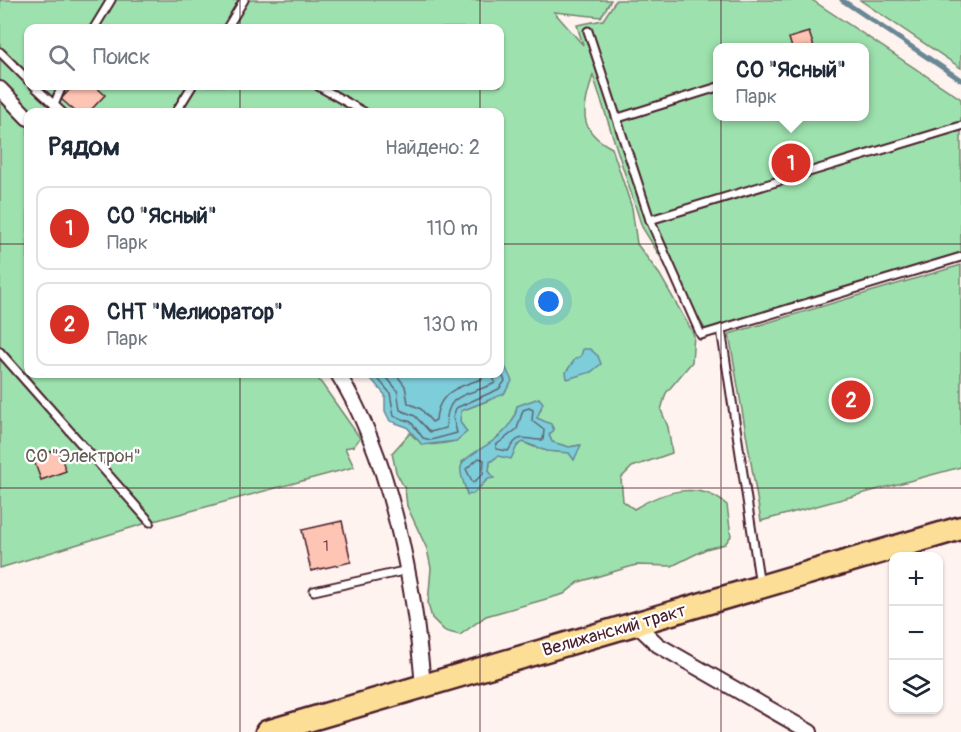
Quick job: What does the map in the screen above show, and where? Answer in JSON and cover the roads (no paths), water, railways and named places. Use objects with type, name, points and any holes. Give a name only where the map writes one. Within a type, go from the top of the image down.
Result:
[{"type":"main road","name":"Велижанский тракт","points":[[267,732],[961,528]]},
{"type":"street","points":[[0,89],[24,114]]},
{"type":"street","points":[[340,378],[375,450],[408,570],[418,624],[423,686]]},
{"type":"street","points":[[635,623],[658,645],[810,732]]},
{"type":"lane","points":[[96,24],[111,0]]},
{"type":"lane","points":[[229,24],[244,0]]},
{"type":"lane","points":[[588,31],[650,220],[701,335],[961,257]]},
{"type":"lane","points":[[0,52],[24,76]]},
{"type":"lane","points":[[618,118],[713,88]]},
{"type":"lane","points":[[38,90],[57,108]]},
{"type":"lane","points":[[54,105],[60,90]]},
{"type":"lane","points":[[178,108],[190,90]]},
{"type":"lane","points":[[325,90],[357,108]]},
{"type":"lane","points":[[650,220],[961,126]]},
{"type":"lane","points":[[721,329],[760,587]]},
{"type":"lane","points":[[0,352],[150,522]]},
{"type":"lane","points":[[315,591],[408,570]]},
{"type":"water","points":[[583,349],[590,349],[598,356],[601,364],[591,372],[567,379],[566,372],[575,359],[581,356]]},
{"type":"water","points":[[504,364],[512,381],[504,394],[461,411],[460,422],[467,432],[456,441],[422,445],[407,427],[390,421],[385,411],[385,395],[370,378],[504,378]]},
{"type":"water","points":[[539,398],[543,403],[537,418],[551,424],[554,430],[549,435],[552,442],[569,447],[581,445],[574,460],[569,453],[547,451],[523,442],[517,446],[511,459],[498,456],[490,462],[489,471],[494,478],[488,479],[473,494],[467,495],[461,470],[464,461],[499,437],[514,418],[517,406]]},
{"type":"waterway","points":[[842,0],[961,80]]},
{"type":"place","name":"СО \"Ясный\"","points":[[791,163]]},
{"type":"place","name":"СНТ \"Мелиоратор\"","points":[[851,400]]},
{"type":"park label","name":"СО \"Электрон\"","points":[[83,456]]}]
